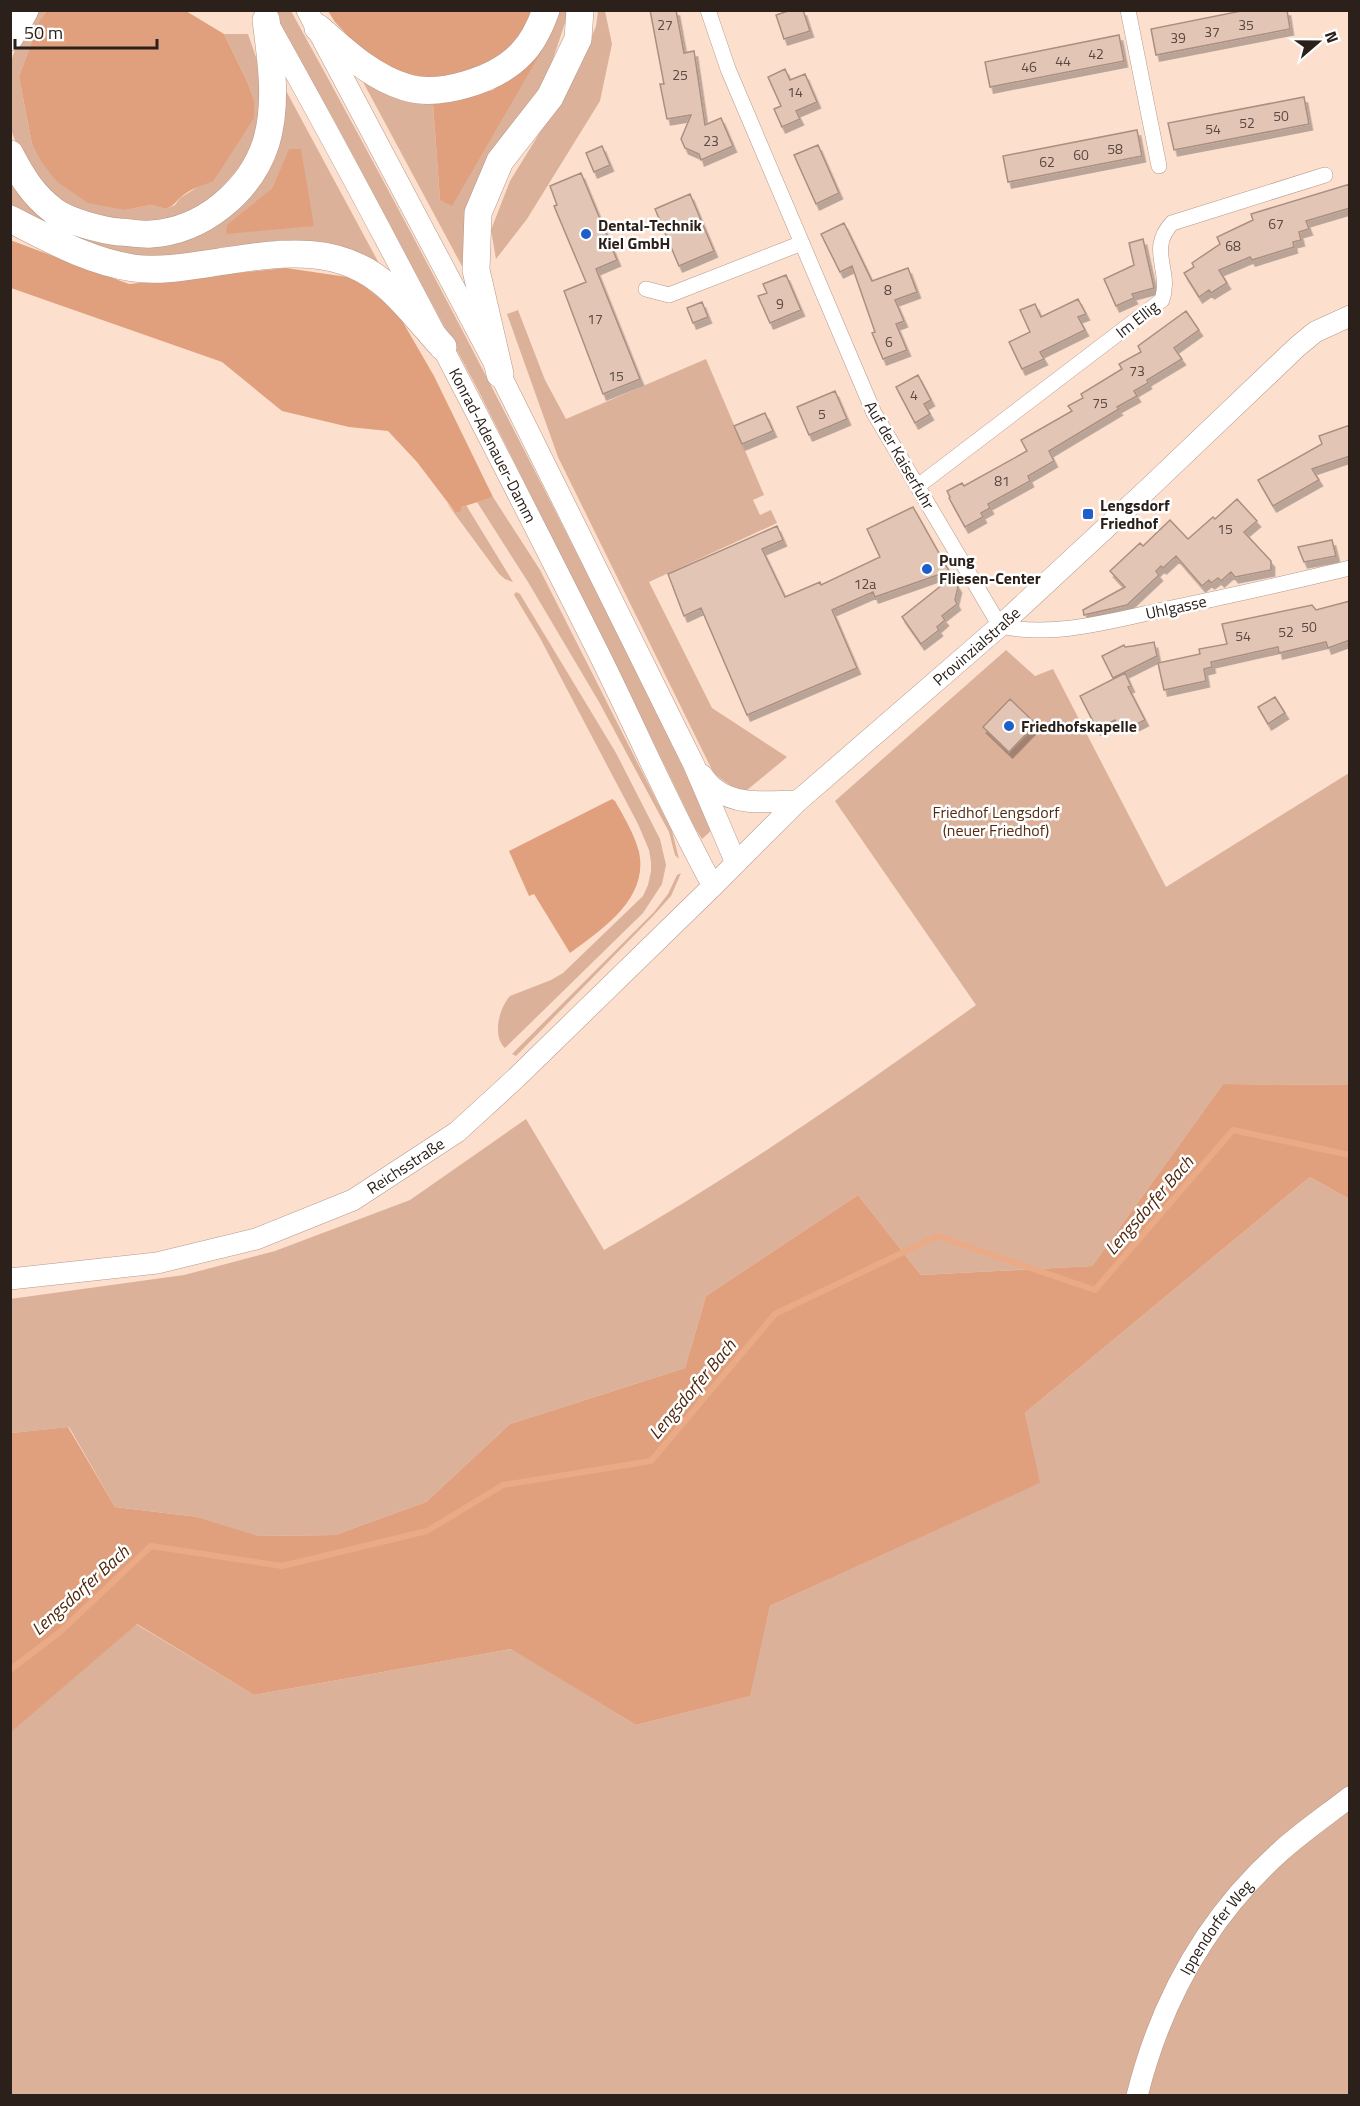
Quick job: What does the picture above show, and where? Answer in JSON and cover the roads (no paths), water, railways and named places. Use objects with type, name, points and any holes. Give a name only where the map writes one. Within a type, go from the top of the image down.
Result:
[{"type":"highway","points":[[10,37],[25,10]]},
{"type":"highway","points":[[312,19],[368,70],[406,88],[439,90],[473,82],[498,72],[520,55],[538,33],[546,10]]},
{"type":"highway","points":[[500,374],[476,270],[478,213],[501,161],[550,97],[578,39],[580,10]]},
{"type":"highway","points":[[10,154],[24,181],[56,212],[99,230],[151,234],[183,228],[215,212],[238,190],[254,169],[266,143],[272,111],[273,76],[263,15]]},
{"type":"highway","points":[[10,219],[84,256],[134,268],[183,267],[280,253],[325,255],[362,268],[388,287],[443,347]]},
{"type":"main road","name":"Konrad-Adenauer-Damm","points":[[263,15],[346,162],[443,347],[615,685],[713,886]]},
{"type":"main road","points":[[312,19],[500,374],[694,765],[736,863]]},
{"type":"main road","name":"Provinzialstraße","points":[[713,886],[798,801],[1000,626],[1297,347],[1315,333],[1350,316]]},
{"type":"main road","points":[[694,765],[714,789],[730,797],[745,802],[798,801]]},
{"type":"main road","name":"Reichsstraße","points":[[10,1279],[157,1263],[256,1239],[353,1200],[457,1132],[516,1078],[713,886]]},
{"type":"main road","name":"Ippendorfer Weg","points":[[1137,2096],[1163,2014],[1191,1958],[1212,1927],[1240,1893],[1282,1850],[1350,1797]]},
{"type":"street","name":"Auf der Kaiserfuhr","points":[[708,10],[728,69],[874,413],[1000,626]]},
{"type":"street","points":[[1128,10],[1159,166]]},
{"type":"street","name":"Im Ellig","points":[[918,486],[1162,300],[1166,289],[1159,245],[1163,233],[1172,223],[1325,175]]},
{"type":"street","points":[[646,289],[669,295],[802,243]]},
{"type":"street","name":"Uhlgasse","points":[[1000,626],[1034,632],[1069,628],[1173,608],[1350,568]]},
{"type":"waterway","name":"Lengsdorfer Bach","points":[[10,1670],[61,1631],[151,1546],[282,1566],[427,1531],[503,1485],[651,1461],[775,1314],[937,1236],[1095,1290],[1233,1130],[1350,1155]]},
{"type":"place","name":"Dental-Technik Kiel GmbH","points":[[586,234]]},
{"type":"place","name":"Lengsdorf Friedhof","points":[[1088,514]]},
{"type":"place","name":"Pung Fliesen-Center","points":[[927,569]]},
{"type":"place","name":"Friedhofskapelle","points":[[1009,726]]},
{"type":"park label","name":"Friedhof Lengsdorf (neuer Friedhof)","points":[[996,821]]}]
